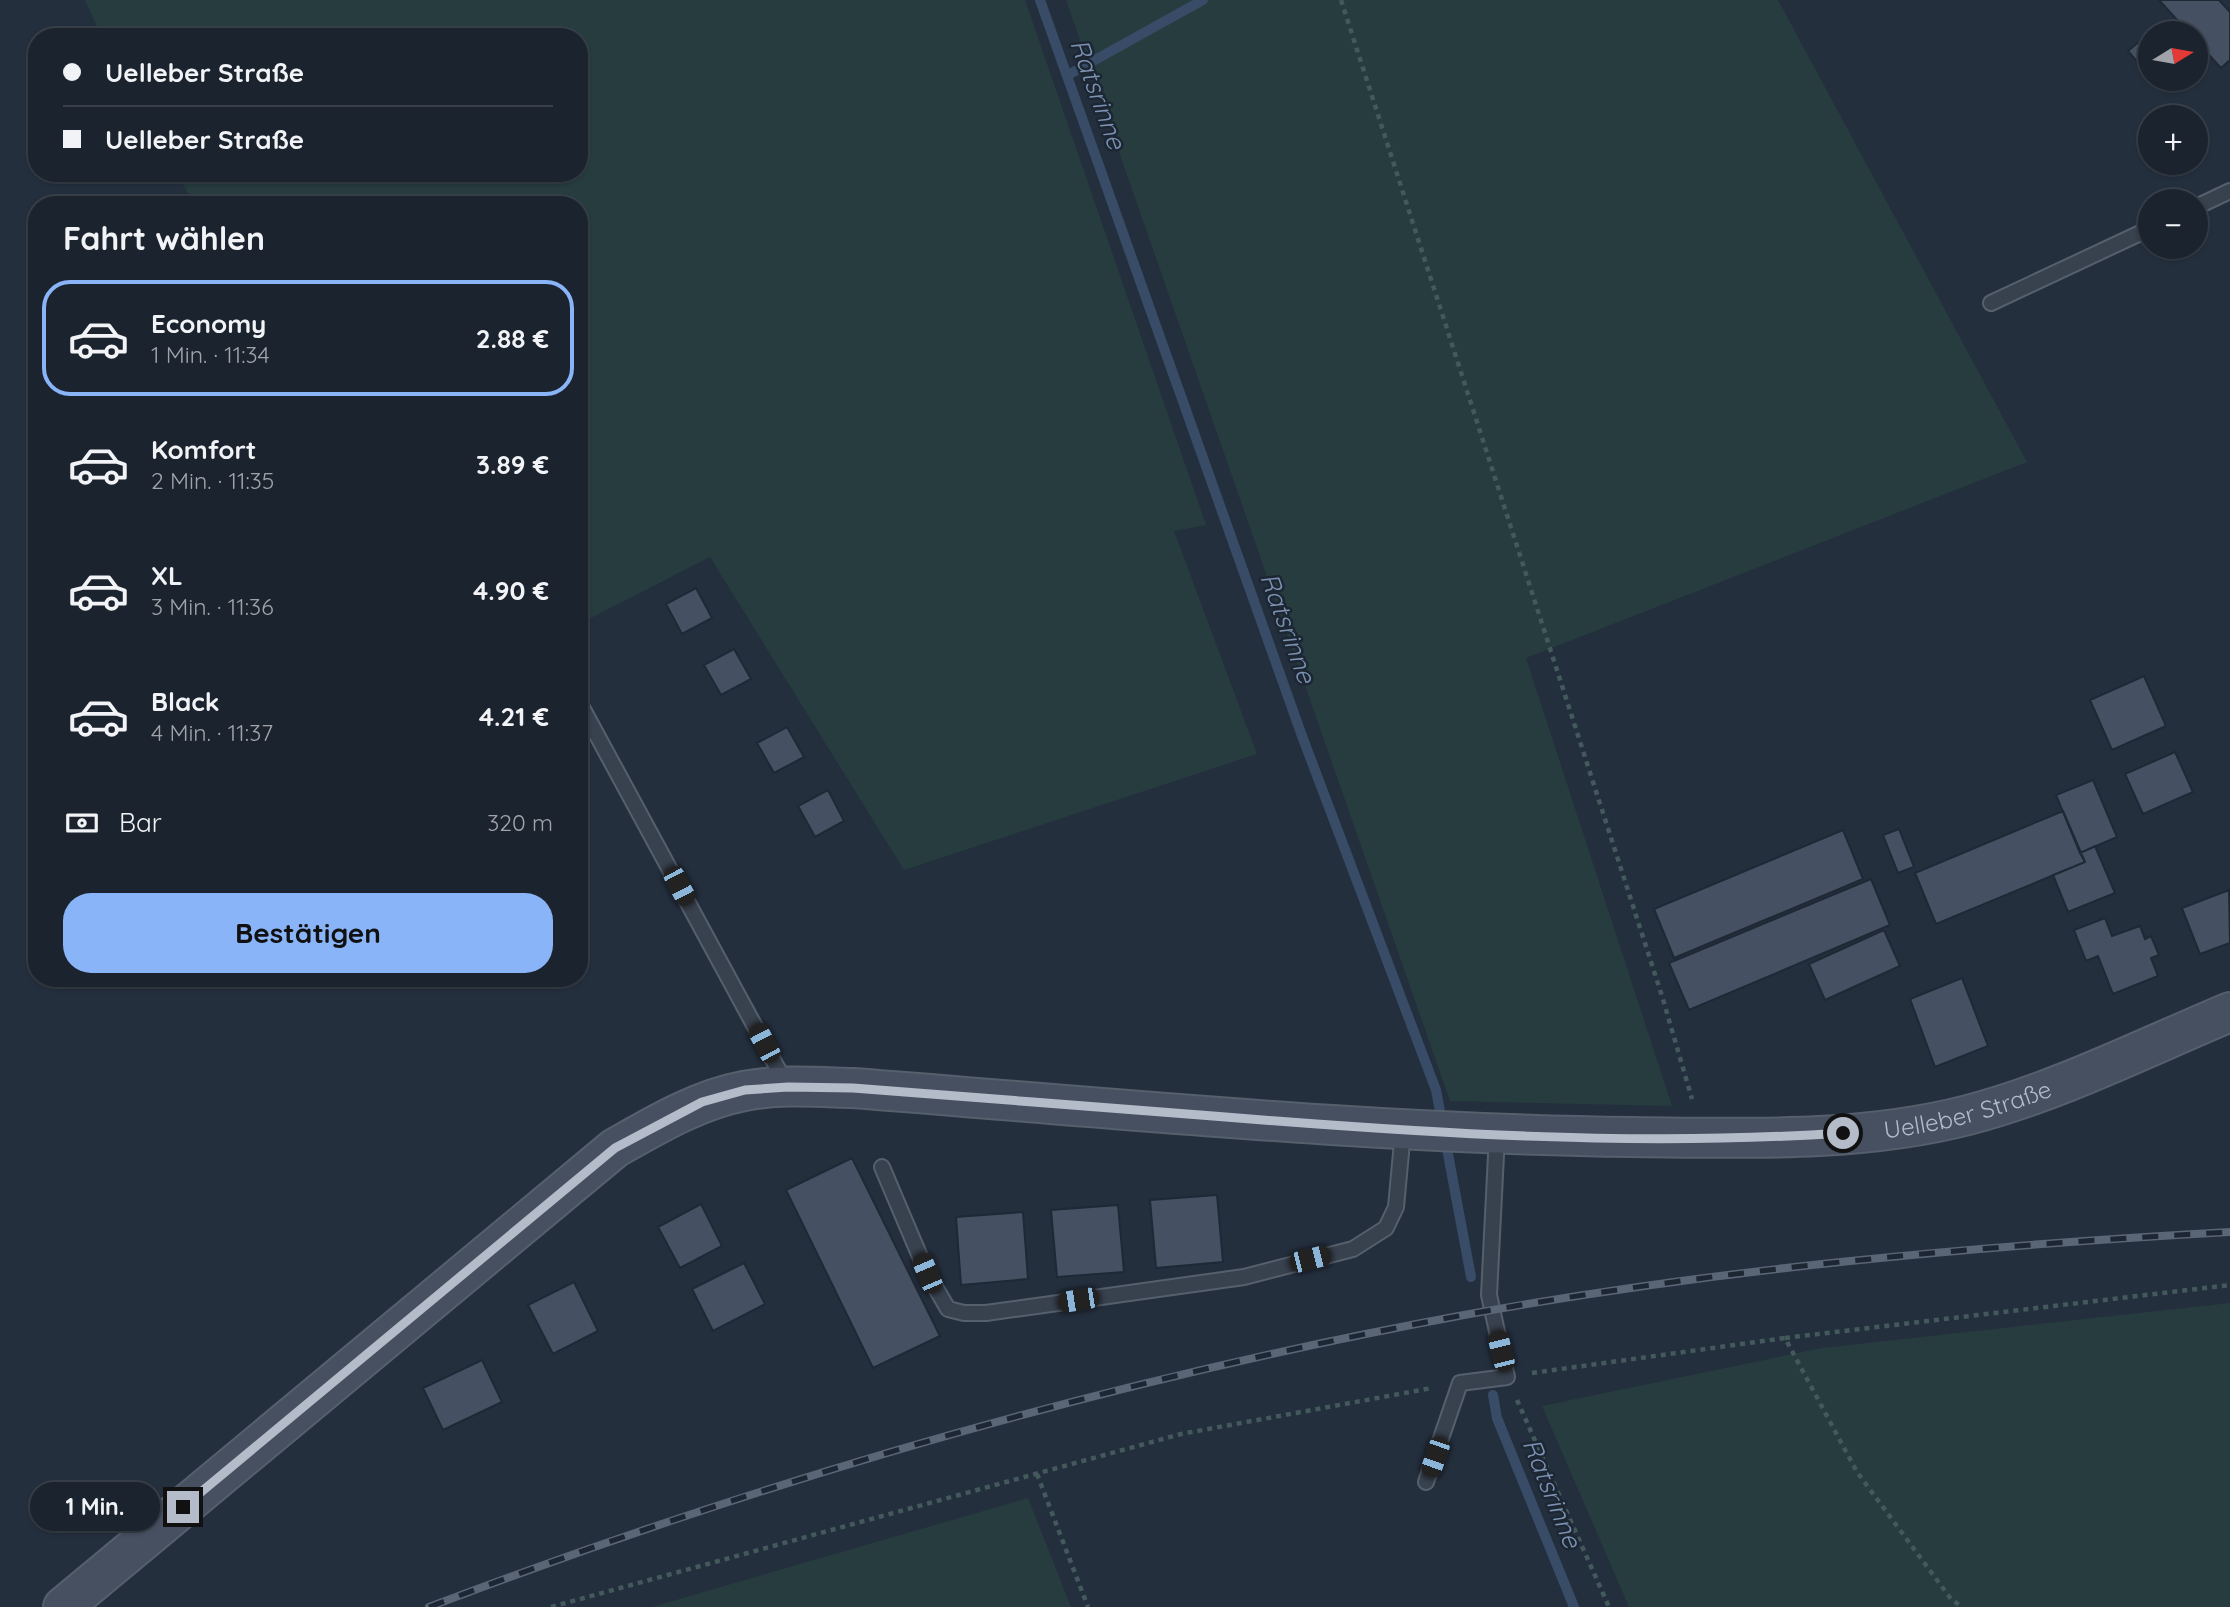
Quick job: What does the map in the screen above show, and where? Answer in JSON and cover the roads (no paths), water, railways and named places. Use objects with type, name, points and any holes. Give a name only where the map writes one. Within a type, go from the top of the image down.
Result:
[{"type":"street","name":"Uelleber Straße","points":[[63,1607],[615,1148],[702,1102],[745,1090],[788,1087],[853,1088],[1489,1135],[1703,1137],[1869,1131],[1968,1115],[2032,1095],[2230,1012]]},
{"type":"lane","points":[[2208,201],[2230,191]]},
{"type":"lane","points":[[1991,303],[2138,234]]},
{"type":"lane","points":[[588,719],[788,1087]]},
{"type":"lane","points":[[882,1167],[927,1273],[948,1309],[964,1313],[986,1313],[1244,1277],[1353,1249],[1387,1228],[1396,1207],[1415,1131]]},
{"type":"lane","points":[[1426,1482],[1460,1383],[1507,1377],[1489,1295],[1489,1135]]},
{"type":"waterway","name":"Ratsrinne","points":[[1040,0],[1302,736],[1436,1090],[1471,1277]]},
{"type":"waterway","points":[[1068,75],[1203,0]]},
{"type":"waterway","name":"Ratsrinne","points":[[1493,1395],[1497,1418],[1574,1607]]},
{"type":"railway","points":[[429,1607],[683,1517],[811,1476],[1070,1402],[1332,1341],[1559,1299],[1750,1272],[1941,1252],[2230,1232]]}]
